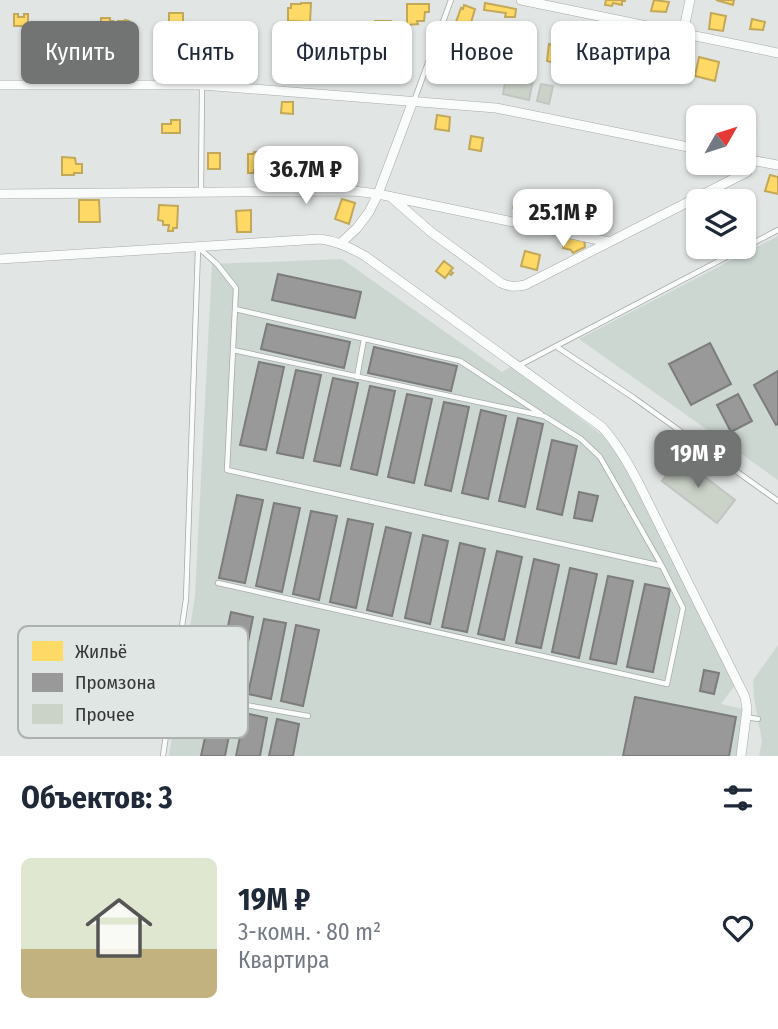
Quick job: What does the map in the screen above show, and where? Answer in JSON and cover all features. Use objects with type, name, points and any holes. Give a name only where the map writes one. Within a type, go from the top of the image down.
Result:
[{"type":"street","points":[[521,0],[625,21]]},
{"type":"street","points":[[576,11],[578,0]]},
{"type":"street","points":[[686,21],[690,0]]},
{"type":"street","points":[[695,35],[778,52]]},
{"type":"street","points":[[0,85],[202,85],[496,108],[686,147]]},
{"type":"street","points":[[341,243],[369,212],[413,102]]},
{"type":"street","points":[[756,161],[778,165]]},
{"type":"street","points":[[391,197],[431,232],[508,287],[517,287],[741,175]]},
{"type":"street","points":[[0,194],[354,191],[609,242]]},
{"type":"street","points":[[0,259],[320,239],[341,243],[365,256],[602,428],[614,440],[745,697],[747,709],[741,756]]},
{"type":"lane","points":[[413,102],[451,0]]},
{"type":"lane","points":[[201,192],[202,85]]},
{"type":"lane","points":[[517,366],[778,230]]},
{"type":"lane","points":[[198,248],[236,288],[227,470],[662,566]]},
{"type":"lane","points":[[182,626],[186,599],[198,248]]},
{"type":"lane","points":[[218,583],[667,684],[683,608],[600,457],[581,439],[460,361],[235,309]]},
{"type":"lane","points":[[357,377],[365,339]]},
{"type":"lane","points":[[556,346],[778,500]]},
{"type":"lane","points":[[233,350],[544,416]]},
{"type":"lane","points":[[248,705],[308,716]]},
{"type":"lane","points":[[746,717],[758,719]]},
{"type":"lane","points":[[163,756],[166,738]]},
{"type":"shaded area","points":[[778,236],[778,480],[579,339],[734,259],[756,259],[756,247]]},
{"type":"shaded area","points":[[342,259],[502,372],[512,366],[616,446],[735,685],[721,704],[743,709],[737,756],[169,756],[172,738],[248,738],[248,626],[190,626],[195,596],[212,264]]},
{"type":"shaded area","points":[[778,645],[778,756],[759,756],[762,741],[753,680]]},
{"type":"building: Жильё","points":[[606,0],[625,1],[622,1],[622,5],[613,3],[612,6],[605,5]]},
{"type":"building: Жильё","points":[[654,0],[669,2],[666,12],[651,11]]},
{"type":"building: Жильё","points":[[716,0],[734,0],[733,5]]},
{"type":"building: Жильё","points":[[311,3],[310,21],[288,21],[288,8],[291,8],[291,4]]},
{"type":"building: Жильё","points":[[485,3],[516,9],[515,17],[505,17],[506,13],[484,10]]},
{"type":"building: Жильё","points":[[407,4],[429,4],[429,12],[425,12],[424,21],[412,25],[412,21],[407,21]]},
{"type":"building: Жильё","points":[[464,5],[475,9],[471,21],[456,21],[461,8],[463,9]]},
{"type":"building: Жильё","points":[[169,13],[183,13],[183,21],[169,21]]},
{"type":"building: Жильё","points":[[711,13],[726,16],[723,31],[709,29]]},
{"type":"building: Жильё","points":[[14,14],[24,17],[24,14],[28,14],[28,21],[21,21],[21,26],[14,26]]},
{"type":"building: Жильё","points":[[752,19],[765,22],[763,30],[750,29]]},
{"type":"building: Жильё","points":[[551,44],[551,62],[547,61]]},
{"type":"building: Жильё","points":[[699,57],[719,62],[715,81],[695,76]]},
{"type":"building: Жильё","points":[[282,102],[293,102],[293,114],[281,113]]},
{"type":"building: Жильё","points":[[437,115],[450,117],[449,131],[435,129]]},
{"type":"building: Жильё","points":[[171,120],[180,120],[180,133],[162,133],[162,124],[171,124]]},
{"type":"building: Жильё","points":[[471,136],[483,138],[481,151],[469,149]]},
{"type":"building: Жильё","points":[[261,149],[266,149],[266,170],[248,173],[248,154],[261,152]]},
{"type":"building: Жильё","points":[[208,153],[220,153],[220,169],[208,169]]},
{"type":"building: Жильё","points":[[62,157],[75,158],[76,164],[82,164],[82,173],[62,175]]},
{"type":"building: Жильё","points":[[770,175],[778,177],[778,194],[765,191]]},
{"type":"building: Жильё","points":[[516,196],[529,199],[527,210],[513,208]]},
{"type":"building: Жильё","points":[[342,199],[355,203],[349,224],[335,219]]},
{"type":"building: Жильё","points":[[584,199],[607,204],[602,225],[579,219]]},
{"type":"building: Жильё","points":[[79,200],[99,200],[100,222],[79,222]]},
{"type":"building: Жильё","points":[[159,205],[178,206],[177,228],[173,228],[173,231],[168,231],[169,225],[163,225],[163,221],[158,220]]},
{"type":"building: Жильё","points":[[251,210],[251,232],[237,232],[236,211]]},
{"type":"building: Жильё","points":[[566,235],[584,239],[585,247],[573,253],[563,248]]},
{"type":"building: Жильё","points":[[525,251],[540,255],[537,270],[521,266]]},
{"type":"building: Жильё","points":[[444,261],[453,268],[450,271],[453,273],[449,273],[445,278],[436,271]]},
{"type":"building: Промзона","points":[[278,274],[361,292],[355,318],[272,300]]},
{"type":"building: Промзона","points":[[267,324],[350,342],[344,368],[261,349]]},
{"type":"building: Промзона","points":[[710,343],[731,384],[691,405],[669,364]]},
{"type":"building: Промзона","points":[[374,347],[457,366],[451,391],[368,373]]},
{"type":"building: Промзона","points":[[259,362],[284,367],[266,450],[240,445]]},
{"type":"building: Промзона","points":[[296,370],[321,375],[303,458],[277,453]]},
{"type":"building: Промзона","points":[[778,371],[778,424],[776,425],[754,385]]},
{"type":"building: Промзона","points":[[333,378],[358,383],[340,466],[314,461]]},
{"type":"building: Промзона","points":[[370,386],[395,391],[377,475],[351,469]]},
{"type":"building: Промзона","points":[[407,394],[432,399],[414,483],[388,477]]},
{"type":"building: Промзона","points":[[738,394],[752,421],[731,432],[717,405]]},
{"type":"building: Промзона","points":[[444,402],[469,407],[451,491],[425,485]]},
{"type":"building: Промзона","points":[[481,410],[506,416],[488,499],[462,493]]},
{"type":"building: Промзона","points":[[518,418],[543,424],[525,507],[499,501]]},
{"type":"building: Промзона","points":[[552,440],[577,446],[562,515],[537,509]]},
{"type":"building: Промзона","points":[[579,492],[598,496],[592,521],[574,518]]},
{"type":"building: Промзона","points":[[237,495],[263,500],[245,583],[219,578]]},
{"type":"building: Промзона","points":[[274,503],[300,508],[282,592],[256,586]]},
{"type":"building: Промзона","points":[[311,511],[337,516],[319,600],[293,594]]},
{"type":"building: Промзона","points":[[348,519],[373,524],[356,608],[330,602]]},
{"type":"building: Промзона","points":[[386,527],[411,533],[392,616],[367,610]]},
{"type":"building: Промзона","points":[[423,535],[448,541],[430,624],[405,618]]},
{"type":"building: Промзона","points":[[460,543],[485,549],[467,632],[442,627]]},
{"type":"building: Промзона","points":[[497,551],[522,557],[504,640],[478,634]]},
{"type":"building: Промзона","points":[[534,559],[559,565],[541,648],[516,643]]},
{"type":"building: Промзона","points":[[570,568],[597,574],[579,658],[552,652]]},
{"type":"building: Промзона","points":[[608,576],[633,581],[616,664],[590,659]]},
{"type":"building: Промзона","points":[[645,584],[670,589],[653,672],[627,667]]},
{"type":"building: Промзона","points":[[231,612],[253,617],[248,642],[248,626],[228,626]]},
{"type":"building: Промзона","points":[[264,619],[286,623],[271,699],[248,694]]},
{"type":"building: Промзона","points":[[296,625],[319,630],[303,706],[281,701]]},
{"type":"building: Промзона","points":[[704,670],[719,673],[714,694],[700,691]]},
{"type":"building: Промзона","points":[[635,697],[736,717],[729,756],[623,756]]},
{"type":"building: Промзона","points":[[248,714],[267,718],[260,756],[236,756],[240,738],[248,738]]},
{"type":"building: Промзона","points":[[277,719],[299,724],[293,756],[269,756]]},
{"type":"building: Промзона","points":[[205,738],[229,738],[225,756],[201,756]]},
{"type":"building: Прочее","points":[[505,84],[532,84],[529,100],[503,94]]},
{"type":"building: Прочее","points":[[541,84],[553,86],[549,104],[537,101]]},
{"type":"building: Прочее","points":[[680,458],[735,500],[717,523],[662,481]]}]
